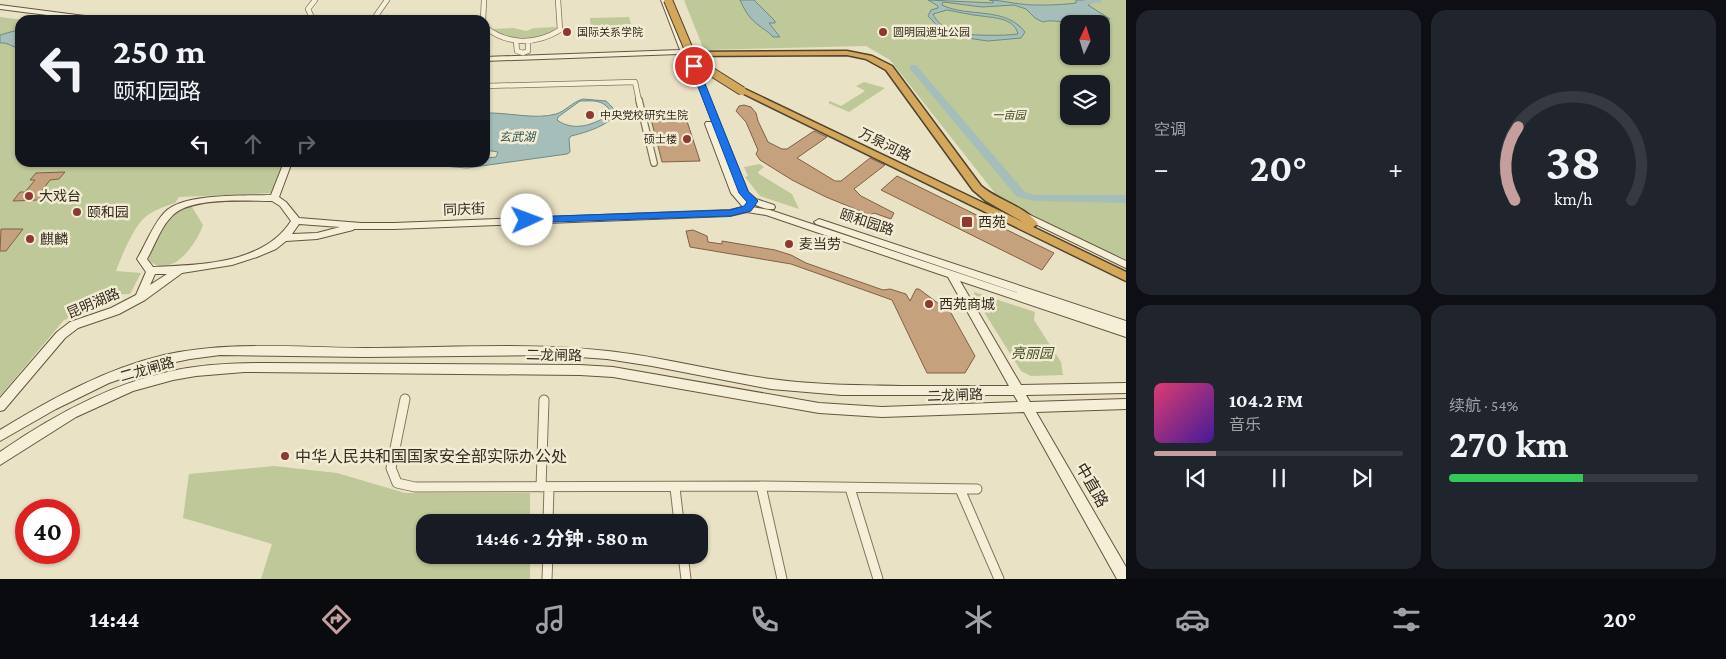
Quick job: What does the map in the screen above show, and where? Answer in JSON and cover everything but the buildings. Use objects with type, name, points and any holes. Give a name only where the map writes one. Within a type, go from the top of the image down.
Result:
[{"type":"highway","name":"万泉河路","points":[[668,0],[689,50],[716,76],[742,91],[1126,277]]},
{"type":"highway","name":"万泉河路","points":[[675,0],[697,49],[713,67],[746,87],[1030,221],[1126,270]]},
{"type":"highway","points":[[680,51],[847,53],[867,56],[889,68],[985,196],[1030,221]]},
{"type":"main road","points":[[658,0],[680,51]]},
{"type":"main road","points":[[664,0],[682,49],[680,51]]},
{"type":"main road","points":[[0,9],[39,15]]},
{"type":"main road","points":[[0,9],[55,15]]},
{"type":"main road","points":[[490,57],[523,54],[680,51]]},
{"type":"main road","points":[[490,57],[536,59],[680,51]]},
{"type":"main road","name":"颐和园路","points":[[680,51],[688,67],[735,193],[766,218],[1126,333]]},
{"type":"main road","points":[[274,198],[286,167]]},
{"type":"main road","points":[[274,198],[284,204],[296,221],[293,230],[286,238],[266,249],[224,264],[152,272],[142,258],[168,213],[180,206],[196,201],[274,198]]},
{"type":"main road","name":"颐和园路","points":[[750,205],[1126,325]]},
{"type":"main road","name":"同庆街","points":[[361,226],[730,213],[750,205]]},
{"type":"main road","points":[[296,221],[361,226]]},
{"type":"main road","points":[[1030,221],[1126,265]]},
{"type":"main road","points":[[286,238],[317,236],[361,226]]},
{"type":"main road","name":"昆明湖路","points":[[0,406],[61,335],[74,325],[115,311],[141,297],[179,270]]},
{"type":"main road","points":[[141,297],[152,272]]},
{"type":"main road","points":[[954,279],[1018,390]]},
{"type":"main road","name":"二龙闸路","points":[[0,436],[42,410],[84,388],[156,363],[219,351],[576,353],[631,358],[772,384],[842,390],[1126,388]]},
{"type":"main road","points":[[341,368],[346,352]]},
{"type":"main road","name":"二龙闸路","points":[[0,459],[54,423],[105,398],[150,381],[198,371],[255,367],[580,370],[613,372],[767,400],[837,409],[882,412],[1126,404]]},
{"type":"main road","name":"中直路","points":[[1018,390],[1125,579]]},
{"type":"street","points":[[311,15],[308,9],[315,0]]},
{"type":"street","points":[[376,15],[387,0]]},
{"type":"street","points":[[483,15],[484,0]]},
{"type":"street","points":[[490,31],[494,35],[516,41],[544,39],[560,30],[558,0]]},
{"type":"street","points":[[516,41],[517,51],[523,54],[528,51],[528,41]]},
{"type":"street","points":[[490,86],[635,82],[654,163]]},
{"type":"street","points":[[405,398],[391,468],[397,482],[415,487],[675,488],[761,486],[977,489]]},
{"type":"street","points":[[544,400],[545,487],[547,514]]},
{"type":"street","points":[[761,486],[782,579]]},
{"type":"street","points":[[675,488],[678,514]]},
{"type":"street","points":[[850,488],[878,579]]},
{"type":"street","points":[[960,489],[999,579]]},
{"type":"street","points":[[547,579],[548,564]]},
{"type":"street","points":[[684,564],[686,579]]},
{"type":"green space","name":"一亩园","points":[[684,0],[1126,0],[1126,263],[998,197],[890,60],[866,46],[704,50]]},
{"type":"green space","name":"颐和园","points":[[0,17],[15,19],[15,167],[284,167],[274,193],[179,197],[175,203],[146,216],[131,237],[116,271],[141,273],[130,294],[103,295],[93,310],[64,320],[0,396]]},
{"type":"green space","points":[[629,17],[632,27],[626,28],[628,37],[591,37],[590,18]]},
{"type":"green space","points":[[557,27],[551,33],[534,39],[506,36],[490,29],[514,28],[526,31],[534,28]]},
{"type":"green space","points":[[864,82],[885,88],[849,112],[828,103],[830,101],[841,106],[865,91],[856,86]]},
{"type":"green space","points":[[760,164],[764,167],[758,172],[759,174],[792,194],[799,209],[760,196],[745,177],[748,176],[744,167]]},
{"type":"green space","points":[[187,206],[192,207],[203,225],[195,242],[174,263],[166,266],[149,261],[149,254],[171,214]]},
{"type":"green space","name":"亮丽园","points":[[974,292],[1035,312],[1034,320],[1061,362],[1063,375],[1031,376],[1021,371],[974,296]]},
{"type":"green space","points":[[274,466],[337,473],[405,493],[530,493],[530,514],[416,514],[416,564],[530,564],[530,579],[261,579],[272,544],[183,518],[189,474]]},
{"type":"water","points":[[740,0],[754,0],[775,21],[775,23],[769,23],[780,37],[773,37],[754,22]]},
{"type":"water","points":[[928,0],[993,3],[993,1],[989,0],[993,0],[1041,5],[1070,4],[1076,3],[1076,0],[1090,0],[1091,3],[1088,5],[1104,15],[1060,15],[1060,21],[1043,22],[1035,18],[1026,9],[1014,5],[982,7],[943,2],[942,5],[952,9],[997,15],[1017,24],[1025,32],[1021,38],[988,41],[946,35],[928,16],[931,10],[938,8],[938,6]],"holes":[[[947,10],[998,18],[1008,22],[1013,25],[1018,34],[985,35],[952,32],[941,24],[933,14]]]},
{"type":"water","points":[[15,31],[15,47],[6,43],[0,43],[0,35]]},
{"type":"water","name":"玄武湖","points":[[583,99],[606,101],[614,110],[614,115],[605,124],[571,136],[569,139],[570,152],[567,154],[490,165],[490,158],[496,157],[498,152],[490,151],[490,113],[548,116],[560,113]],"holes":[[[580,101],[597,101],[604,104],[610,111],[609,115],[597,122],[583,126],[570,126],[557,120],[558,117]]]},
{"type":"waterway","points":[[1083,3],[1100,0]]},
{"type":"waterway","points":[[913,67],[1021,195],[1035,198],[1126,199]]},
{"type":"place","name":"国际关系学院","points":[[567,32]]},
{"type":"place","name":"圆明园遗址公园","points":[[883,32]]},
{"type":"place","name":"中央党校研究生院","points":[[590,115]]},
{"type":"place","name":"硕士楼","points":[[687,139]]},
{"type":"place","name":"大戏台","points":[[29,196]]},
{"type":"place","name":"颐和园","points":[[77,212]]},
{"type":"place","name":"西苑","points":[[967,222]]},
{"type":"place","name":"麒麟","points":[[30,239]]},
{"type":"place","name":"麦当劳","points":[[789,244]]},
{"type":"place","name":"西苑商城","points":[[929,304]]},
{"type":"place","name":"中华人民共和国国家安全部实际办公处","points":[[285,456]]},
{"type":"route","points":[[527,220],[730,213],[748,209],[753,201],[744,193],[694,66]]}]
